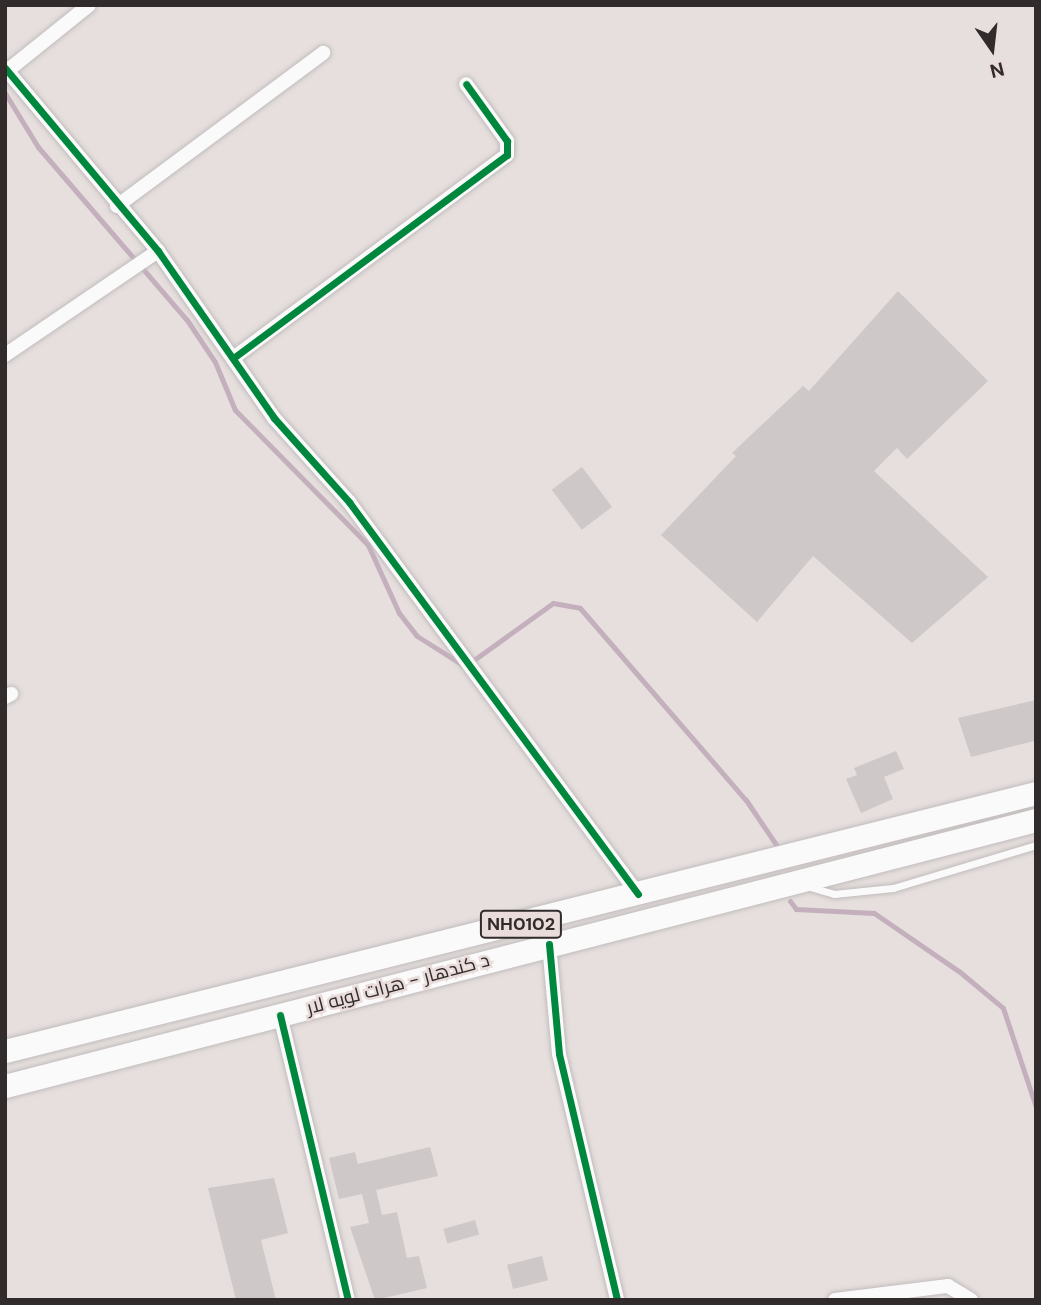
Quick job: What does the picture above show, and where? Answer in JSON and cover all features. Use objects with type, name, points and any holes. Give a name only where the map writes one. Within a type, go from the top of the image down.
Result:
[{"type":"highway","name":"د کندهار - هرات لويه لار","points":[[5,1051],[1036,793]]},
{"type":"highway","name":"د کندهار - هرات لويه لار","points":[[5,1086],[643,919],[1036,820]]},
{"type":"highway","points":[[638,894],[643,919]]},
{"type":"highway","points":[[174,1010],[184,1040]]},
{"type":"street","points":[[89,5],[6,69],[117,206],[148,258],[236,356],[274,418],[349,502],[467,658],[638,894]]},
{"type":"street","points":[[117,206],[324,53]]},
{"type":"street","points":[[236,356],[507,155],[507,141],[466,84]]},
{"type":"street","points":[[5,355],[148,258]]},
{"type":"street","points":[[549,944],[559,1054],[618,1300]]},
{"type":"street","points":[[280,1015],[348,1300]]},
{"type":"street","points":[[835,1300],[948,1286],[971,1300]]},
{"type":"lane","points":[[793,881],[834,894],[893,888],[1036,845]]},
{"type":"building","points":[[898,291],[988,381],[907,459],[897,448],[874,471],[988,577],[912,643],[813,556],[757,622],[661,535],[736,456],[732,453],[803,386],[809,391]]},
{"type":"building","points":[[582,467],[612,507],[582,530],[552,490]]},
{"type":"building","points":[[1036,700],[1034,741],[971,757],[958,718]]},
{"type":"building","points":[[896,751],[904,769],[884,777],[893,799],[861,813],[846,779],[857,775],[854,768]]},
{"type":"building","points":[[430,1147],[438,1176],[376,1190],[382,1215],[397,1212],[407,1258],[419,1256],[427,1288],[375,1300],[350,1227],[369,1223],[362,1194],[339,1199],[329,1158],[355,1152],[358,1164]]},
{"type":"building","points":[[274,1178],[288,1233],[261,1240],[276,1300],[236,1300],[208,1188]]},
{"type":"building","points":[[475,1220],[479,1234],[447,1244],[443,1229]]},
{"type":"building","points":[[542,1256],[548,1280],[513,1289],[507,1265]]},
{"type":"waterway","points":[[5,93],[38,147],[187,320],[215,362],[235,410],[368,545],[399,613],[417,636],[463,665]]},
{"type":"waterway","points":[[471,662],[553,603],[580,608],[746,800],[777,846]]},
{"type":"waterway","points":[[790,901],[796,909],[874,913],[960,972],[1003,1008],[1036,1107]]},
{"type":"cycle path","points":[[5,68],[158,251],[274,418],[349,502],[638,894]]},
{"type":"cycle path","points":[[236,356],[507,155],[507,141],[466,84]]},
{"type":"cycle path","points":[[549,944],[559,1054],[617,1300]]},
{"type":"cycle path","points":[[280,1015],[348,1300]]}]
